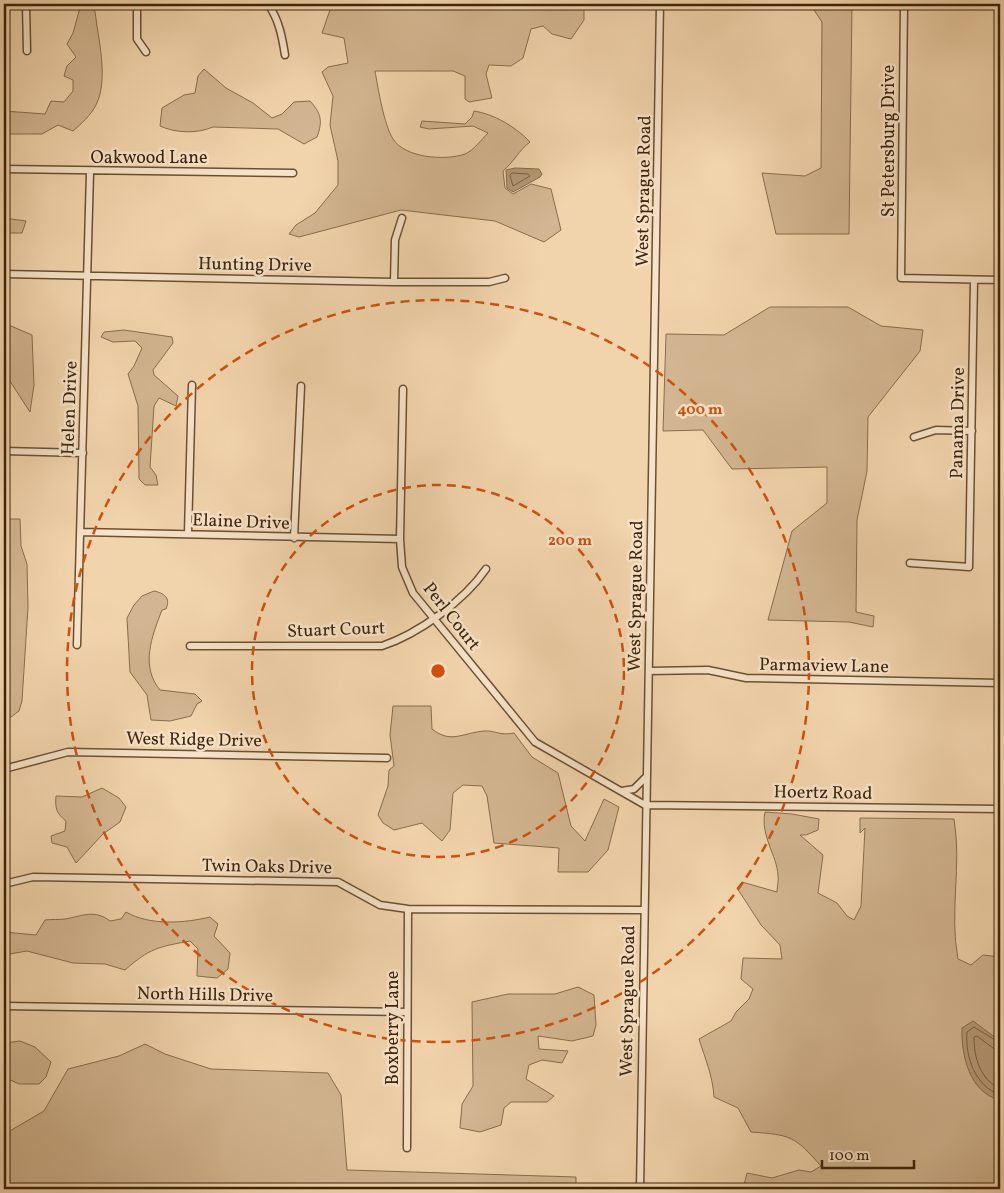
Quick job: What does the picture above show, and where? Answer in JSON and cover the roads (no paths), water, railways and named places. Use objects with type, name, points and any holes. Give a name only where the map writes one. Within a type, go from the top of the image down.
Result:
[{"type":"street","points":[[26,4],[27,51]]},
{"type":"street","points":[[137,4],[137,39],[146,52]]},
{"type":"street","points":[[268,4],[276,15],[282,34],[285,55]]},
{"type":"street","name":"West Sprague Road","points":[[640,1189],[643,910],[649,671],[660,4]]},
{"type":"street","name":"St Petersburg Drive","points":[[904,4],[901,278],[974,280]]},
{"type":"street","name":"Oakwood Lane","points":[[4,169],[90,172],[293,173]]},
{"type":"street","name":"Helen Drive","points":[[77,645],[90,172]]},
{"type":"street","points":[[394,282],[395,240],[402,218]]},
{"type":"street","name":"Hunting Drive","points":[[4,274],[394,282],[489,282],[505,278]]},
{"type":"street","points":[[974,280],[1000,280]]},
{"type":"street","name":"Panama Drive","points":[[910,563],[969,567],[974,280]]},
{"type":"street","points":[[188,534],[192,385]]},
{"type":"street","points":[[294,538],[301,386]]},
{"type":"street","name":"Perl Court","points":[[403,389],[400,540],[402,567],[413,593],[535,742],[645,805]]},
{"type":"street","points":[[914,437],[936,430],[972,431]]},
{"type":"street","points":[[4,451],[83,453]]},
{"type":"street","name":"Elaine Drive","points":[[81,532],[400,540]]},
{"type":"street","name":"Stuart Court","points":[[190,646],[382,646],[404,639],[434,618],[478,580],[486,569]]},
{"type":"street","name":"Parmaview Lane","points":[[649,671],[708,670],[746,678],[1000,683]]},
{"type":"street","name":"West Ridge Drive","points":[[4,769],[68,752],[387,758]]},
{"type":"street","points":[[620,791],[634,789],[646,778]]},
{"type":"street","name":"Hoertz Road","points":[[645,805],[1000,809]]},
{"type":"street","name":"Twin Oaks Drive","points":[[4,884],[34,877],[338,882],[380,905],[408,909],[643,910]]},
{"type":"street","name":"Boxberry Lane","points":[[407,1148],[408,909]]},
{"type":"street","name":"North Hills Drive","points":[[4,1006],[407,1012]]},
{"type":"water","points":[[515,168],[539,169],[542,174],[513,192],[507,188],[506,170]]},
{"type":"water","points":[[973,1021],[1000,1041],[1000,1100],[981,1090],[969,1072],[963,1050],[962,1028]]}]
